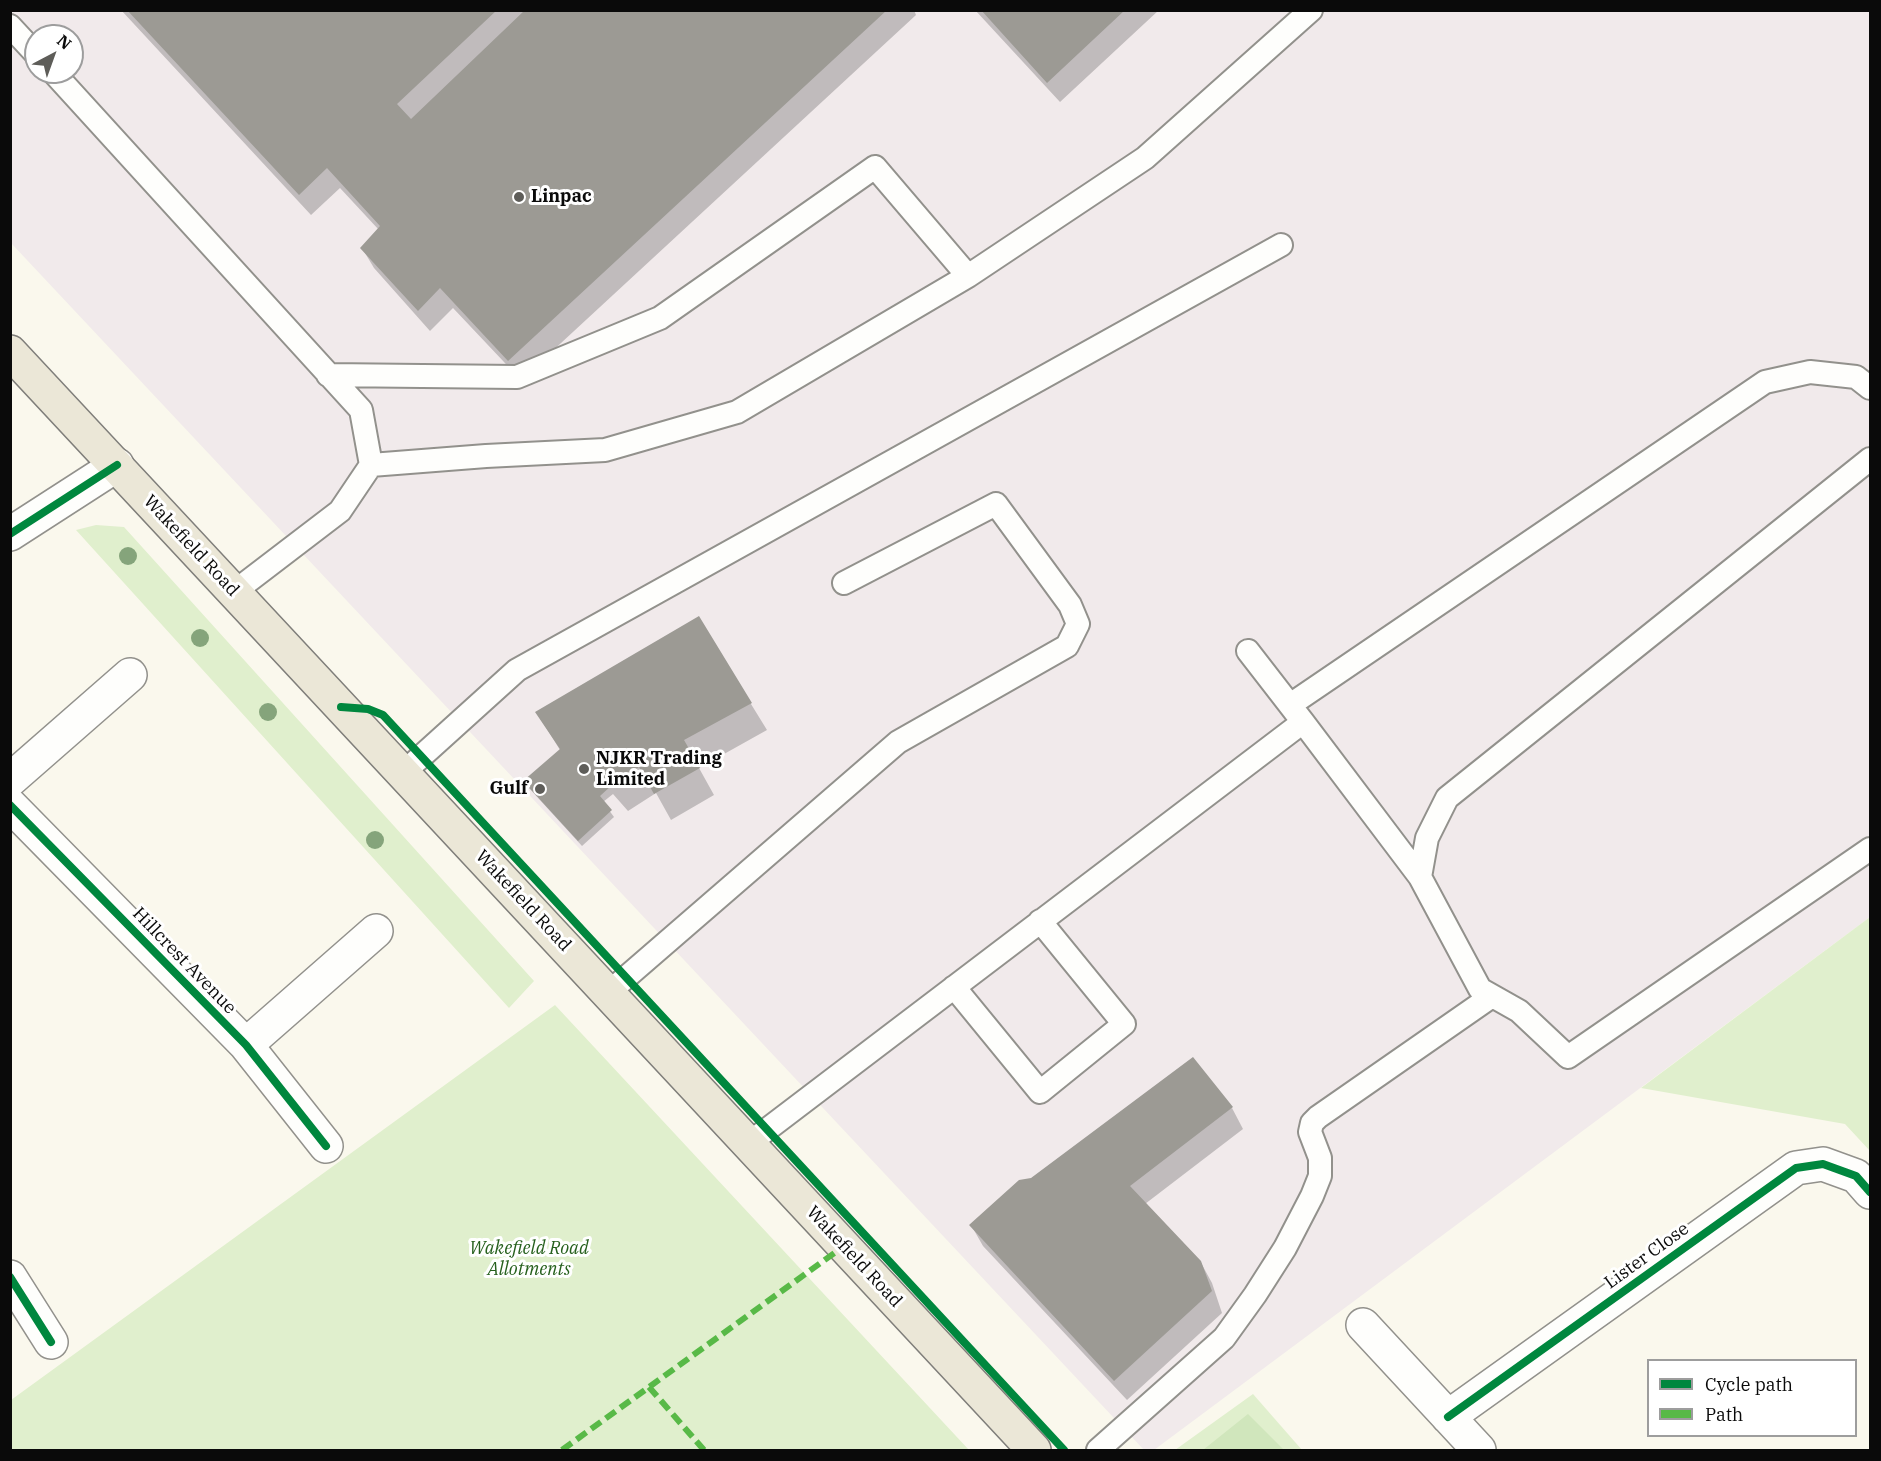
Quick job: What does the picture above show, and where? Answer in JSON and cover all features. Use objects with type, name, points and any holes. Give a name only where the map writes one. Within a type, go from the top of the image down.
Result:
[{"type":"main road","name":"Wakefield Road","points":[[10,352],[1034,1450]]},
{"type":"street","points":[[10,534],[117,465]]},
{"type":"street","points":[[10,780],[130,675]]},
{"type":"street","name":"Hillcrest Avenue","points":[[10,805],[246,1045],[326,1146]]},
{"type":"street","points":[[246,1045],[376,931]]},
{"type":"street","name":"Lister Close","points":[[1448,1417],[1796,1168],[1823,1164],[1856,1176],[1870,1192]]},
{"type":"street","points":[[10,1277],[51,1342]]},
{"type":"street","points":[[1363,1325],[1479,1450]]},
{"type":"lane","points":[[371,465],[605,450],[737,412],[968,276],[1145,158],[1311,10]]},
{"type":"lane","points":[[10,26],[24,41]]},
{"type":"lane","points":[[63,84],[361,410],[371,465],[340,511],[234,592]]},
{"type":"lane","points":[[328,375],[517,377],[660,318],[875,167],[968,276]]},
{"type":"lane","points":[[403,772],[517,670],[1281,245]]},
{"type":"lane","points":[[748,1144],[1040,921],[1297,713],[1765,382],[1810,372],[1856,378],[1870,388]]},
{"type":"lane","points":[[1420,878],[1427,838],[1447,798],[1870,459]]},
{"type":"lane","points":[[608,993],[898,742],[1067,646],[1078,624],[1070,605],[996,504],[844,583]]},
{"type":"lane","points":[[1248,651],[1420,878],[1480,989],[1519,1011],[1568,1058],[1870,849]]},
{"type":"lane","points":[[954,987],[1040,1092],[1124,1024],[1040,921]]},
{"type":"lane","points":[[1098,1450],[1224,1338],[1255,1295],[1285,1248],[1320,1176],[1318,1149],[1310,1132],[1312,1123],[1492,996]]},
{"type":"shaded area","points":[[11,11],[1870,11],[1870,917],[1154,1450],[1144,1450],[11,243]]},
{"type":"green space","points":[[96,525],[124,527],[534,981],[509,1008],[76,530]]},
{"type":"green space","points":[[1870,917],[1870,1151],[1845,1124],[1641,1088]]},
{"type":"green space","name":"Wakefield Road Allotments","points":[[555,1005],[969,1450],[11,1450],[11,1400]]},
{"type":"green space","points":[[1253,1394],[1302,1450],[1175,1450]]},
{"type":"green space","points":[[1248,1414],[1284,1450],[1203,1450]]},
{"type":"building","name":"Linpac","points":[[127,10],[497,10],[397,104],[411,119],[525,10],[887,10],[508,361],[440,288],[418,311],[360,248],[380,226],[327,168],[299,195]]},
{"type":"building","points":[[981,10],[1125,10],[1047,83]]},
{"type":"building","points":[[699,616],[752,703],[684,740],[700,768],[654,794],[639,767],[612,785],[600,796],[612,810],[578,841],[523,781],[560,749],[535,712]]},
{"type":"building","points":[[1193,1057],[1233,1107],[1130,1186],[1201,1261],[1212,1291],[1114,1381],[969,1225],[1019,1180],[1031,1178]]},
{"type":"marked path","points":[[562,1450],[844,1246]]},
{"type":"marked path","points":[[649,1387],[704,1450]]},
{"type":"cycle path","points":[[10,534],[117,465]]},
{"type":"cycle path","points":[[341,707],[368,709],[383,715],[1064,1450]]},
{"type":"cycle path","points":[[10,805],[246,1045],[326,1146]]},
{"type":"cycle path","points":[[1448,1417],[1796,1168],[1823,1164],[1856,1176],[1870,1192]]},
{"type":"cycle path","points":[[10,1277],[51,1342]]},
{"type":"place","name":"Linpac","points":[[519,197]]},
{"type":"place","name":"NJKR Trading Limited","points":[[584,769]]},
{"type":"place","name":"Gulf","points":[[540,789]]}]
